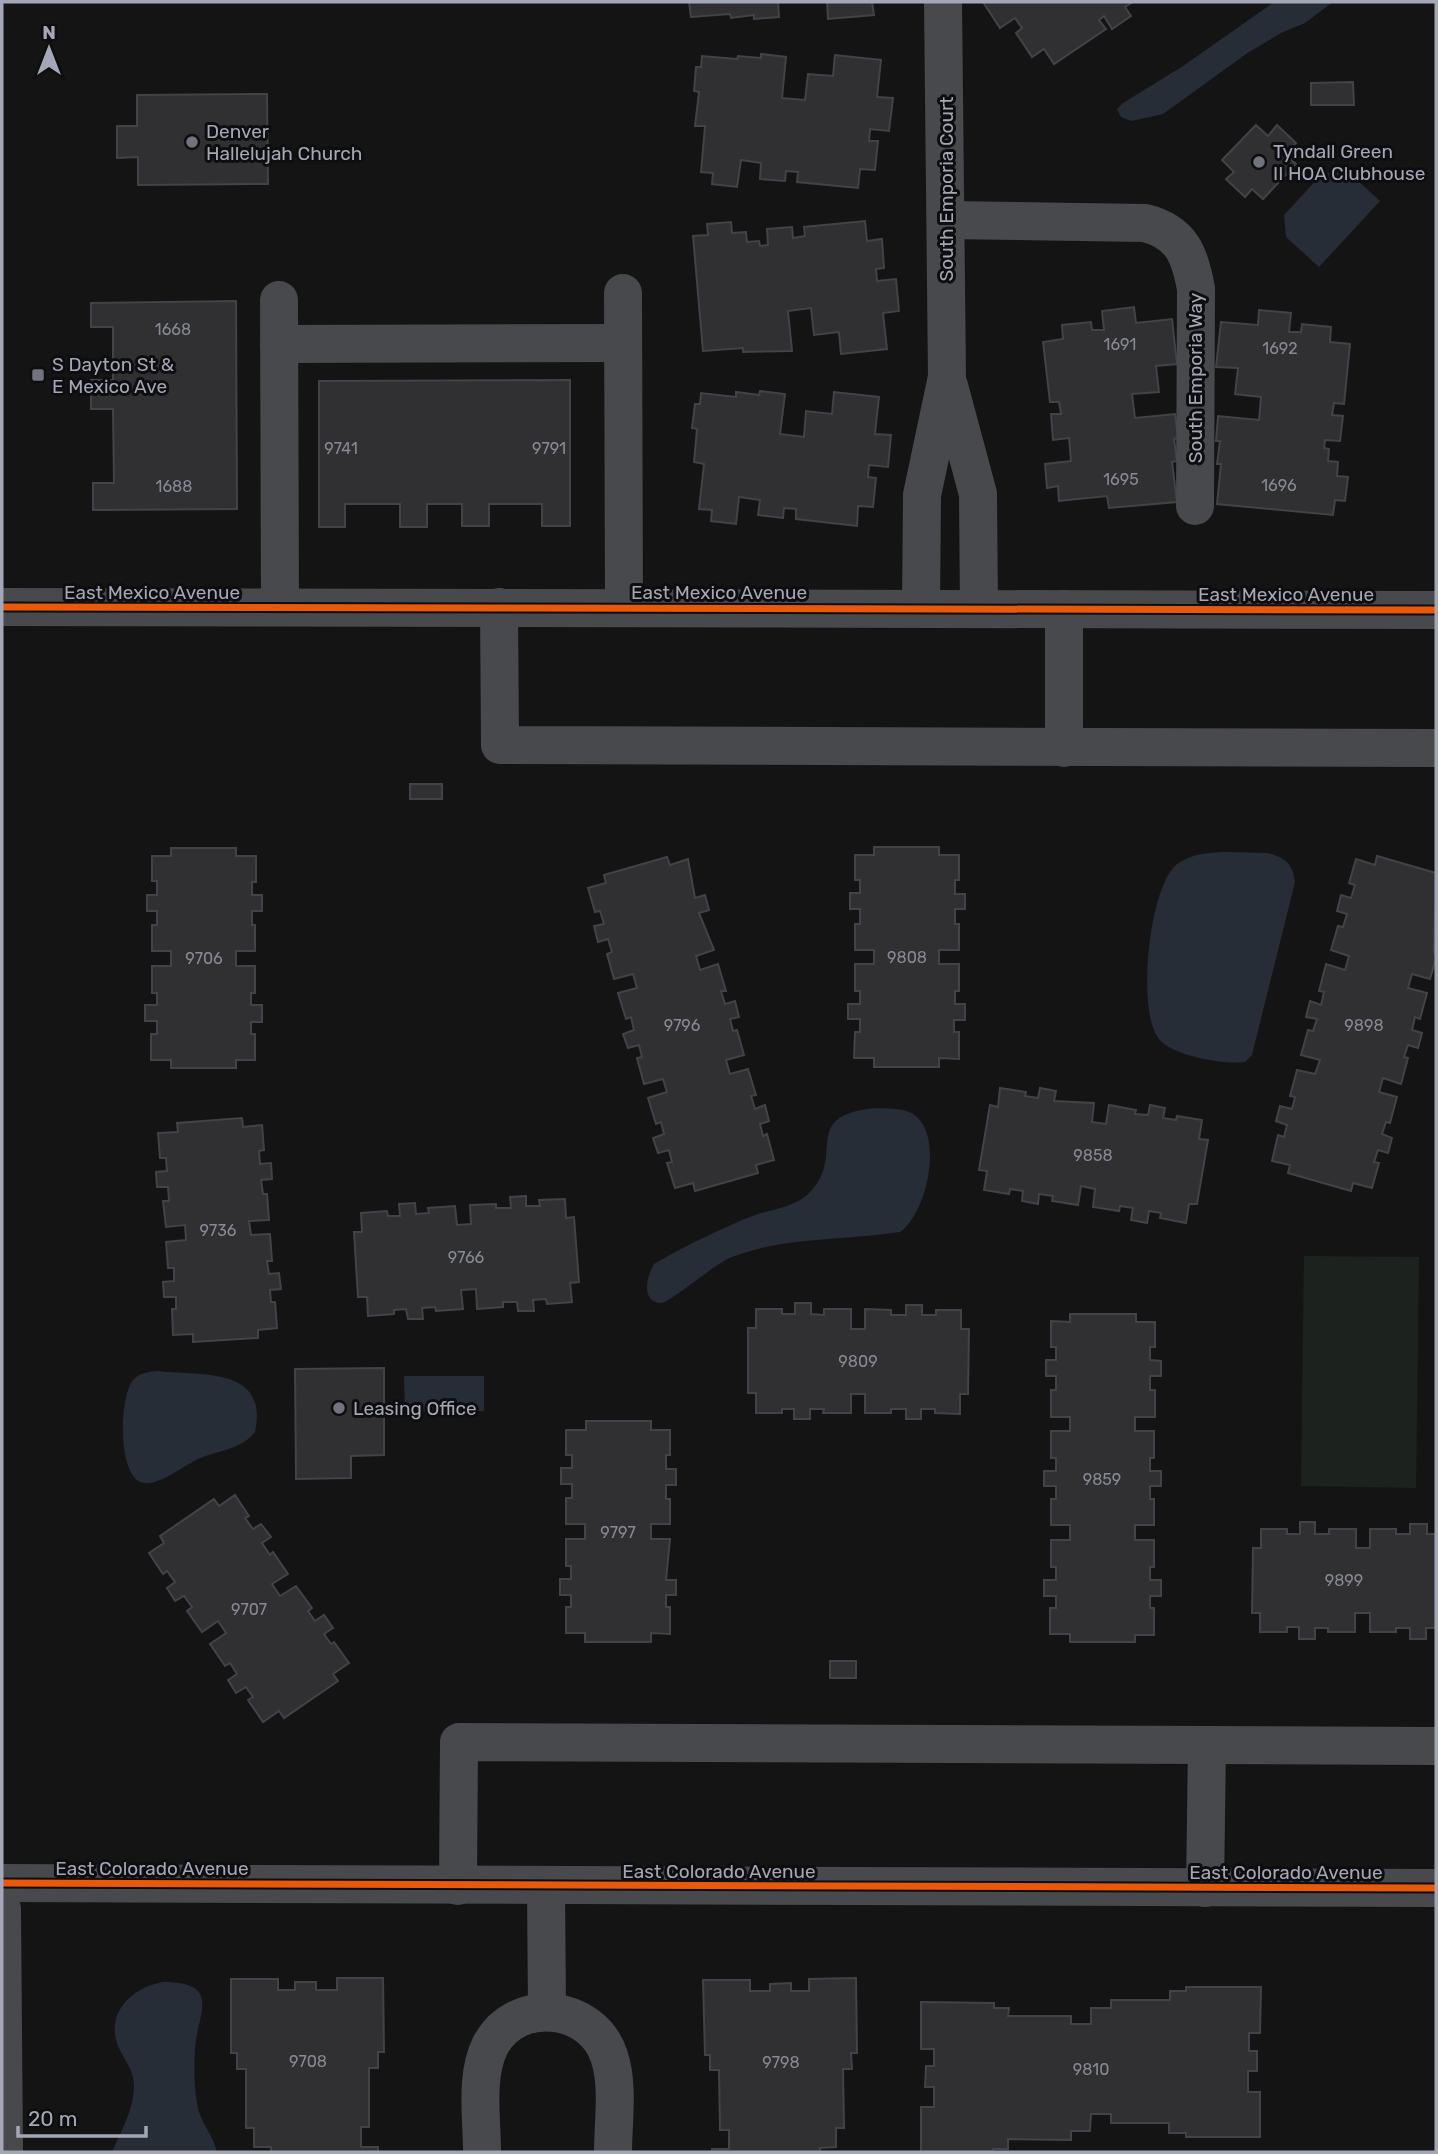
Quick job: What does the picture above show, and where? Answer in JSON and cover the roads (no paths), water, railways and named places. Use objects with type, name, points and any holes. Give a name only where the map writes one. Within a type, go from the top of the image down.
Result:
[{"type":"street","name":"South Emporia Court","points":[[921,608],[922,495],[947,377],[943,2]]},
{"type":"street","name":"South Emporia Way","points":[[946,220],[1145,223],[1169,232],[1182,244],[1194,268],[1196,289],[1195,506]]},
{"type":"street","points":[[623,293],[624,607]]},
{"type":"street","points":[[279,300],[280,607]]},
{"type":"street","points":[[279,344],[623,343]]},
{"type":"street","name":"South Emporia Court","points":[[947,377],[973,467],[979,502],[979,609]]},
{"type":"street","name":"East Mexico Avenue","points":[[2,607],[1436,610]]},
{"type":"street","points":[[499,607],[500,745],[1436,748]]},
{"type":"street","points":[[1064,609],[1064,748]]},
{"type":"street","points":[[458,1886],[459,1742],[1436,1746]]},
{"type":"street","points":[[1205,1888],[1207,1746]]},
{"type":"street","name":"East Colorado Avenue","points":[[2,1883],[1436,1888]]},
{"type":"street","points":[[546,1886],[547,2011]]},
{"type":"street","points":[[2,1909],[4,2152]]},
{"type":"street","points":[[482,2152],[483,2079],[490,2046],[505,2028],[520,2018],[547,2011],[567,2015],[587,2025],[609,2056],[613,2152]]},
{"type":"place","name":"Denver Hallelujah Church","points":[[192,142]]},
{"type":"place","name":"Tyndall Green II HOA Clubhouse","points":[[1259,162]]},
{"type":"place","name":"S Dayton St & E Mexico Ave","points":[[38,375]]},
{"type":"place","name":"Leasing Office","points":[[339,1408]]}]
